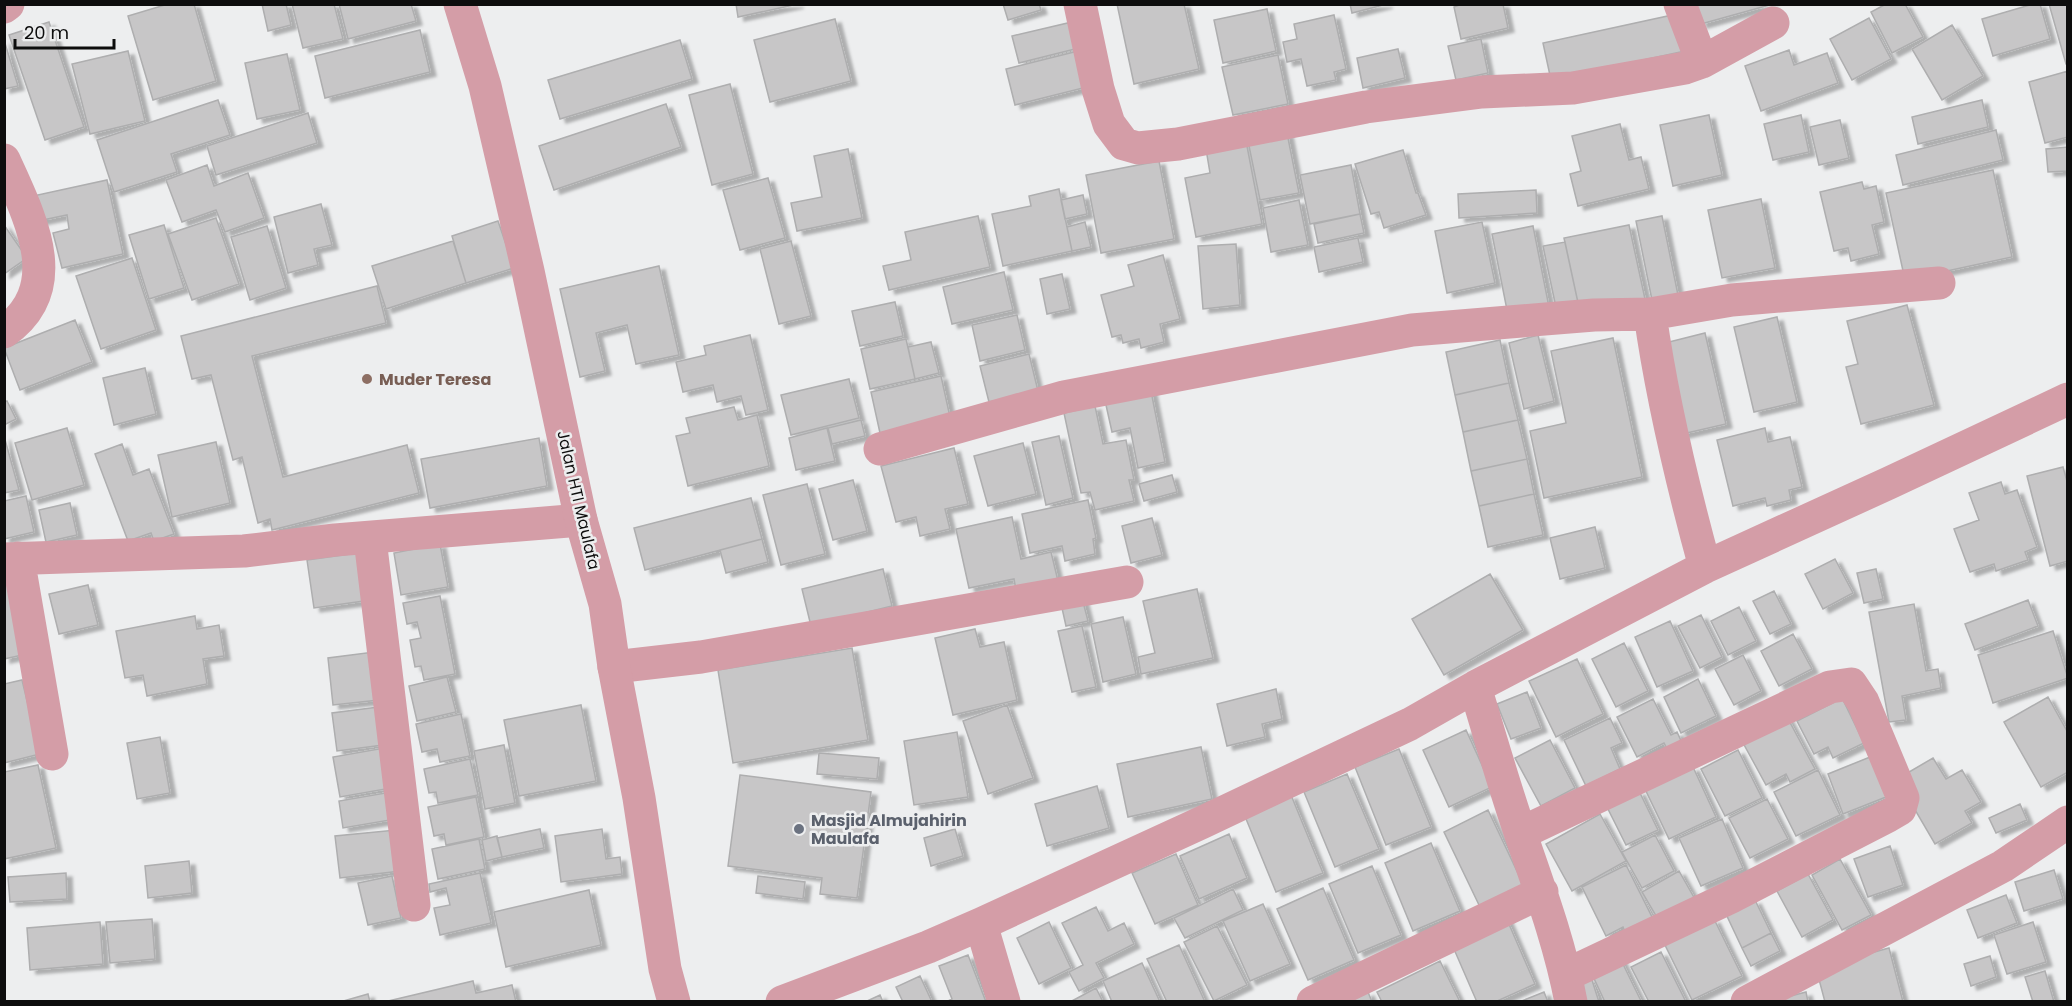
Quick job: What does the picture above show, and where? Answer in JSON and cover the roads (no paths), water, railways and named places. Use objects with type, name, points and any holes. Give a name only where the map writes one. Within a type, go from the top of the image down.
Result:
[{"type":"street","name":"Jalan HTI Maulafa","points":[[460,4],[485,86],[531,283],[581,520],[605,604],[614,667],[639,798],[665,969],[674,1002]]},
{"type":"street","points":[[1080,4],[1098,89],[1109,124],[1124,144],[1138,148],[1178,144],[1366,106],[1482,92],[1573,88],[1685,68],[1702,62],[1773,23]]},
{"type":"street","points":[[1680,4],[1702,62]]},
{"type":"street","points":[[4,160],[28,214],[40,255],[36,296],[14,326],[4,332]]},
{"type":"street","points":[[880,449],[1064,397],[1412,330],[1594,315],[1650,314],[1732,300],[1940,283]]},
{"type":"street","points":[[1650,314],[1658,374],[1676,460],[1705,567]]},
{"type":"street","points":[[782,1002],[981,924],[1203,822],[1410,724],[1474,687],[1705,567],[2067,399]]},
{"type":"street","points":[[52,754],[11,559],[244,551],[335,540],[370,539],[581,520]]},
{"type":"street","points":[[370,539],[414,905]]},
{"type":"street","points":[[614,667],[701,657],[1127,582]]},
{"type":"street","points":[[1474,687],[1521,833],[1542,892],[1568,988],[1731,897],[1888,816],[1900,809],[1903,798],[1863,702],[1851,684],[1830,687],[1521,833]]},
{"type":"street","points":[[1747,1002],[2003,866],[2067,822]]},
{"type":"street","points":[[1313,1002],[1542,892]]},
{"type":"street","points":[[981,924],[1004,1002]]},
{"type":"place","name":"Muder Teresa","points":[[367,379]]},
{"type":"place","name":"Masjid Almujahirin Maulafa","points":[[799,829]]}]
